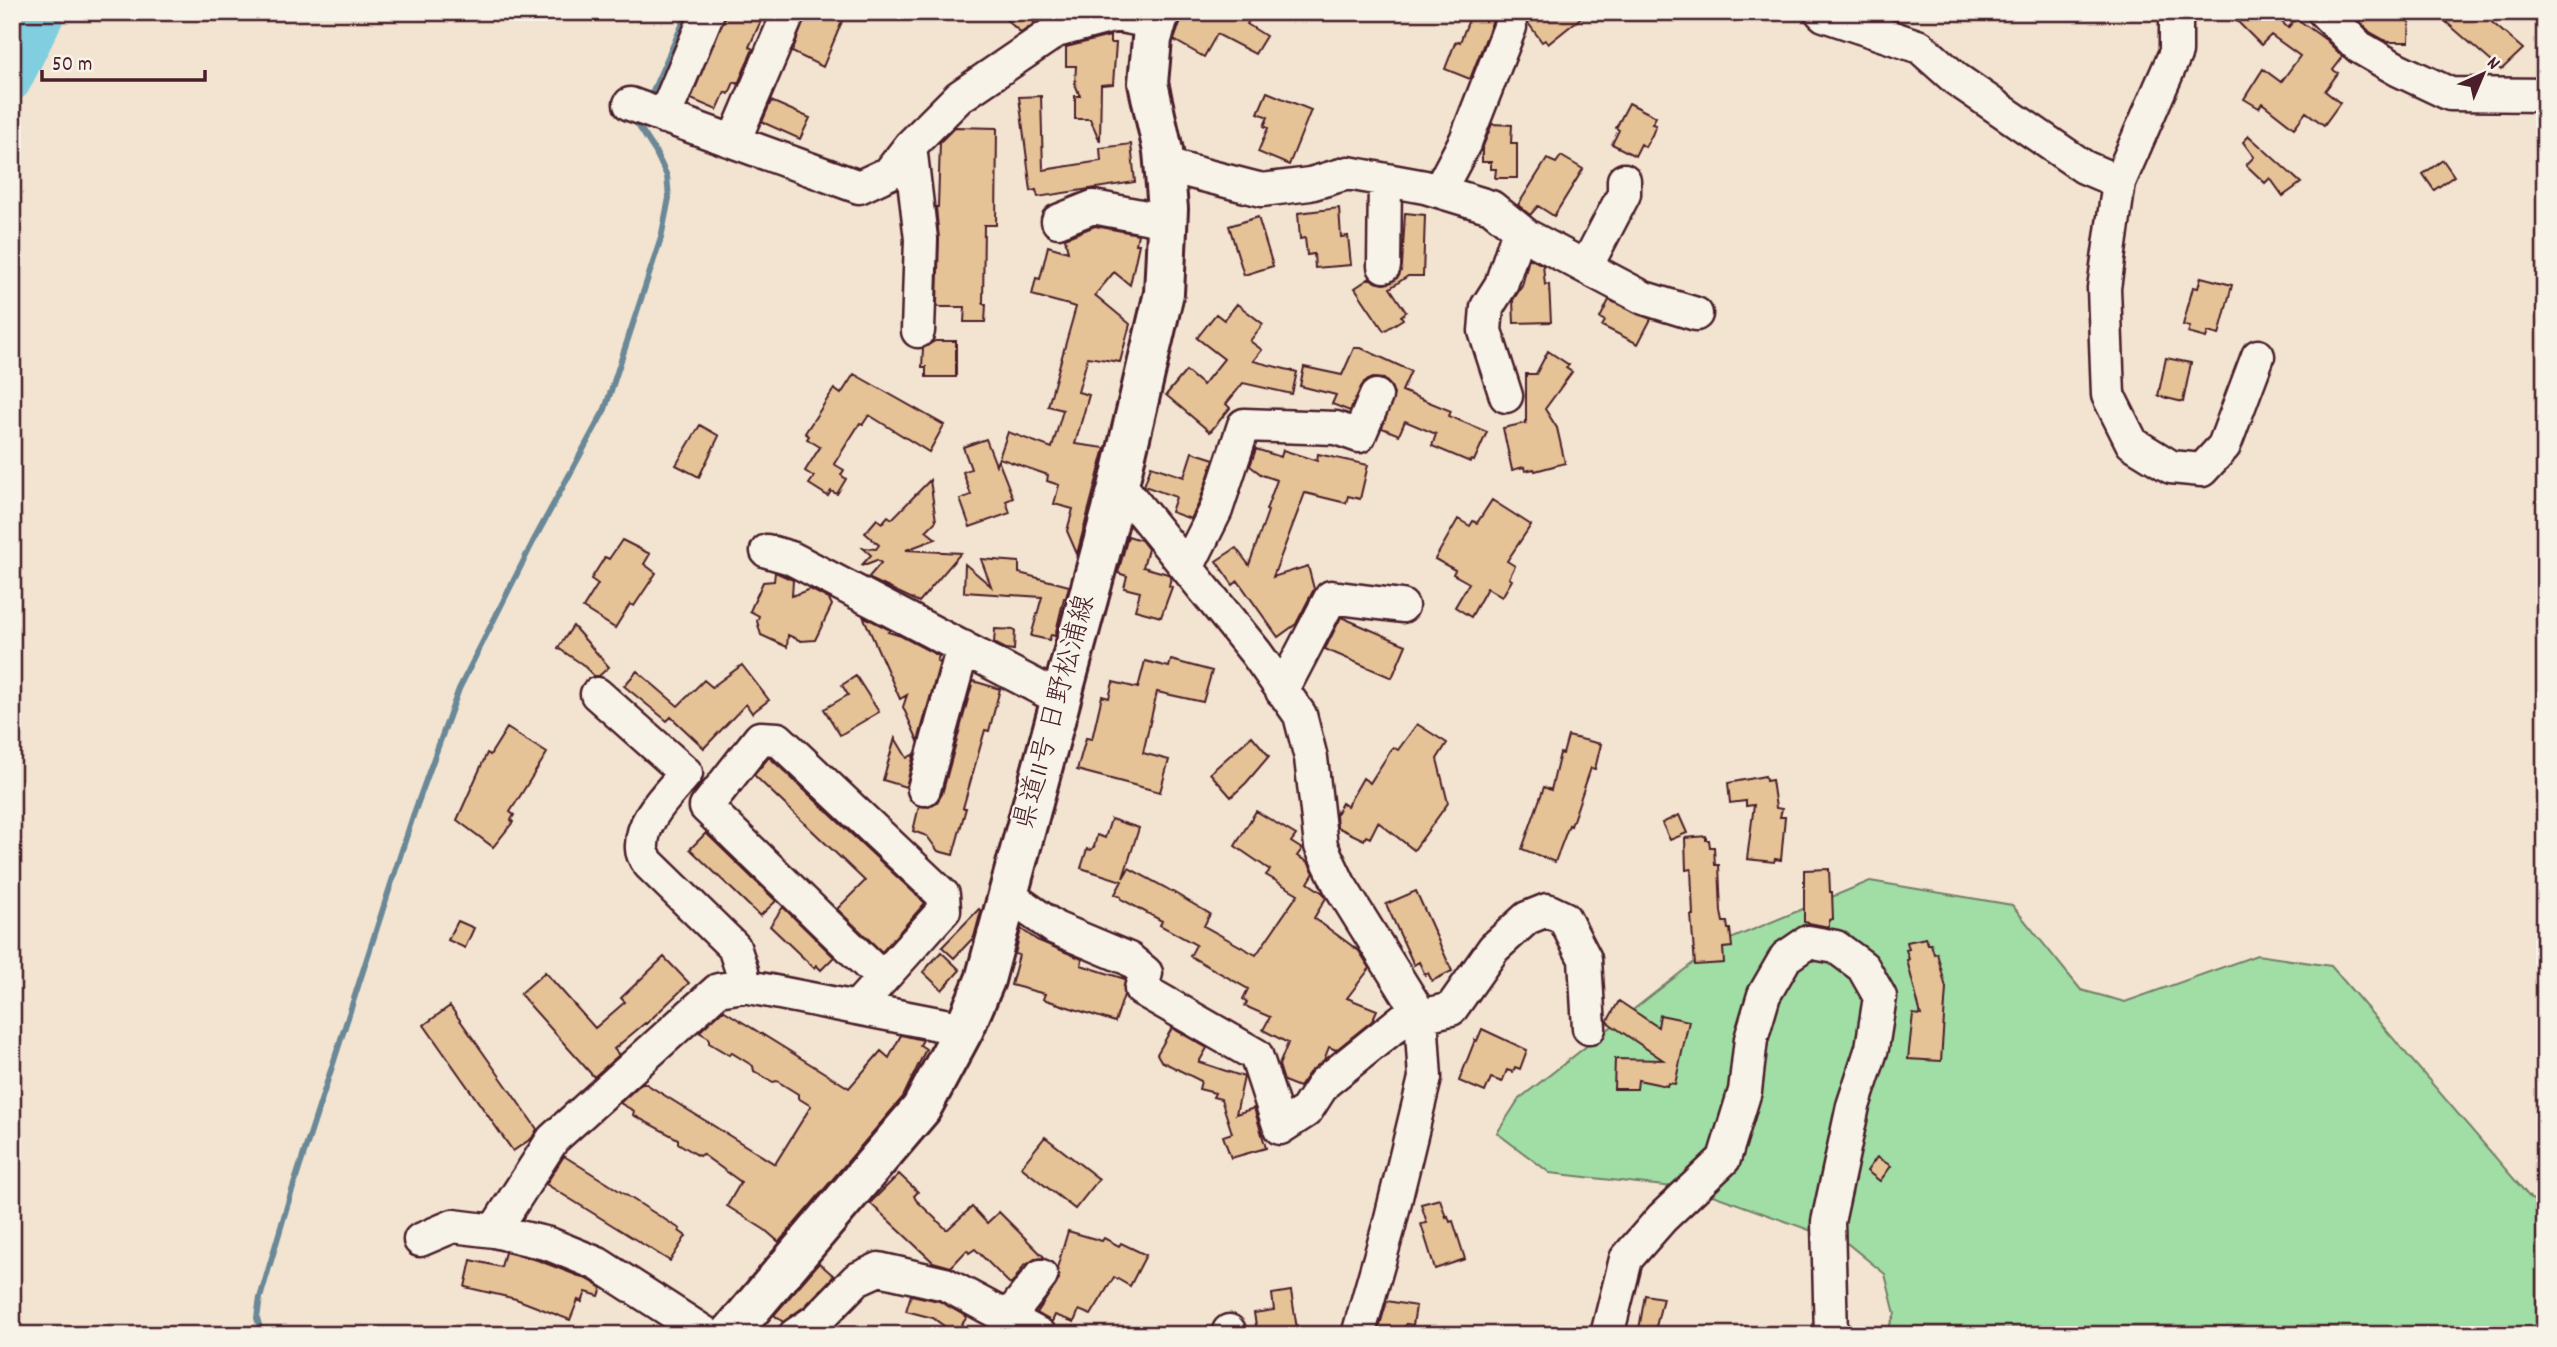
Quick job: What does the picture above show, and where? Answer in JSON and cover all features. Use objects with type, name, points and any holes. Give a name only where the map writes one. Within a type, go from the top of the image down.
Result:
[{"type":"main road","name":"県道11号 日野松浦線","points":[[729,1335],[921,1109],[964,1029],[985,980],[1119,484],[1164,293],[1167,221],[1164,164],[1148,83],[1152,39],[1158,18]]},
{"type":"street","points":[[708,12],[650,111],[859,187],[890,173],[910,146],[958,97],[1056,31],[1116,15],[1158,18]]},
{"type":"street","points":[[734,141],[789,12]]},
{"type":"street","points":[[1821,12],[1920,47],[1956,79],[2084,167],[2119,182]]},
{"type":"street","points":[[2176,12],[2176,52],[2119,182],[2104,288],[2108,395],[2132,443],[2171,467],[2202,470],[2224,446],[2258,356]]},
{"type":"street","points":[[2324,12],[2360,47],[2397,69],[2450,94],[2545,95]]},
{"type":"street","points":[[1439,191],[1466,140],[1510,27]]},
{"type":"street","points":[[910,146],[920,239],[918,331]]},
{"type":"street","points":[[1164,164],[1262,190],[1310,184],[1348,173],[1439,191],[1490,207],[1519,230],[1644,298],[1696,314]]},
{"type":"street","points":[[1384,266],[1385,180]]},
{"type":"street","points":[[1586,267],[1624,194],[1624,180]]},
{"type":"street","points":[[1058,221],[1093,207],[1167,221]]},
{"type":"street","points":[[1506,396],[1485,331],[1487,307],[1501,285],[1519,230]]},
{"type":"street","points":[[1187,568],[1216,510],[1244,425],[1336,428],[1359,436],[1376,396]]},
{"type":"street","points":[[1119,484],[1256,653],[1300,715],[1311,758],[1321,846],[1339,884],[1418,1013],[1425,1078],[1358,1335]]},
{"type":"street","points":[[767,551],[790,558],[1061,699]]},
{"type":"street","points":[[1283,691],[1331,597],[1402,606]]},
{"type":"street","points":[[924,789],[963,648]]},
{"type":"street","points":[[597,694],[686,773],[653,813],[644,835],[642,850],[649,864],[734,947],[743,971],[744,986]]},
{"type":"street","points":[[856,1008],[883,978],[944,910],[943,895],[778,739],[760,737],[706,807],[883,978]]},
{"type":"street","points":[[1008,895],[1055,928],[1129,959],[1146,973],[1141,989],[1256,1055],[1280,1128],[1306,1111],[1324,1083],[1418,1013],[1451,1009],[1494,948],[1527,918],[1547,910],[1564,918],[1585,959],[1589,1028]]},
{"type":"street","points":[[1607,1335],[1626,1259],[1662,1218],[1724,1159],[1745,1091],[1751,1039],[1764,995],[1786,957],[1808,943],[1836,947],[1863,967],[1880,997],[1872,1048],[1853,1106],[1828,1222],[1831,1335]]},
{"type":"street","points":[[494,1231],[553,1139],[718,990],[744,986],[964,1029]]},
{"type":"street","points":[[420,1240],[453,1226],[494,1231],[549,1244],[598,1264],[708,1335]]},
{"type":"street","points":[[795,1335],[817,1320],[857,1279],[879,1269],[945,1284],[1040,1335]]},
{"type":"street","points":[[1008,1318],[1041,1276]]},
{"type":"green space","points":[[1870,881],[2012,905],[2081,990],[2125,1002],[2257,955],[2331,966],[2531,1199],[2545,1205],[2545,1335],[1885,1335],[1895,1314],[1885,1274],[1848,1244],[1699,1190],[1550,1173],[1497,1133],[1519,1099],[1716,945]]},
{"type":"building","points":[[726,12],[765,12],[749,47],[753,49],[738,84],[734,82],[729,94],[725,92],[717,110],[691,99]]},
{"type":"building","points":[[807,12],[846,12],[823,67],[792,52]]},
{"type":"building","points":[[998,12],[1043,12],[1021,33]]},
{"type":"building","points":[[1184,12],[1254,12],[1247,24],[1266,36],[1255,54],[1217,34],[1204,57],[1174,40]]},
{"type":"building","points":[[1472,12],[1499,12],[1493,20],[1470,79],[1445,69]]},
{"type":"building","points":[[1520,12],[1588,12],[1548,44],[1545,40],[1542,42]]},
{"type":"building","points":[[2228,12],[2272,12],[2288,28],[2296,18],[2326,40],[2343,57],[2333,70],[2338,73],[2325,91],[2340,103],[2324,125],[2306,112],[2294,128],[2262,103],[2259,108],[2244,99],[2263,69],[2281,82],[2300,56],[2271,35],[2261,45]]},
{"type":"building","points":[[2350,12],[2410,12],[2409,42],[2388,42],[2370,32]]},
{"type":"building","points":[[2455,12],[2480,12],[2523,49],[2501,70],[2446,22]]},
{"type":"building","points":[[1110,36],[1110,43],[1116,43],[1113,84],[1101,85],[1100,141],[1090,119],[1075,119],[1075,96],[1080,96],[1075,84],[1076,66],[1066,66],[1066,47]]},
{"type":"building","points":[[1267,92],[1311,110],[1289,165],[1258,152],[1268,128],[1264,126],[1268,117],[1258,113]]},
{"type":"building","points":[[1041,96],[1043,170],[1101,161],[1100,148],[1131,144],[1135,182],[1038,197],[1036,190],[1031,191],[1019,97]]},
{"type":"building","points":[[771,101],[810,118],[800,139],[762,122]]},
{"type":"building","points":[[1629,103],[1656,117],[1652,124],[1656,125],[1652,135],[1645,147],[1641,144],[1635,156],[1612,144],[1619,130],[1616,128]]},
{"type":"building","points":[[1492,124],[1512,125],[1511,143],[1517,143],[1517,178],[1495,178],[1496,169],[1491,169],[1491,162],[1482,162],[1482,149]]},
{"type":"building","points":[[955,127],[997,128],[996,225],[984,225],[985,322],[964,322],[965,307],[939,307],[937,304],[939,239],[936,207],[940,142]]},
{"type":"building","points":[[2249,136],[2301,183],[2283,196],[2270,178],[2265,183],[2246,165],[2254,157],[2243,142]]},
{"type":"building","points":[[1561,156],[1583,169],[1554,216],[1538,206],[1530,215],[1518,205],[1547,159],[1556,163]]},
{"type":"building","points":[[2443,160],[2454,176],[2434,190],[2423,174]]},
{"type":"building","points":[[1339,208],[1341,237],[1348,236],[1351,265],[1315,268],[1314,254],[1307,255],[1305,238],[1300,239],[1298,213]]},
{"type":"building","points":[[1405,213],[1425,215],[1423,276],[1408,276],[1390,288],[1406,312],[1401,316],[1403,319],[1384,331],[1355,288],[1370,278],[1384,284],[1399,276]]},
{"type":"building","points":[[1258,217],[1273,266],[1244,275],[1229,226]]},
{"type":"building","points":[[1095,226],[1138,234],[1136,244],[1139,244],[1130,285],[1114,272],[1095,295],[1130,324],[1120,362],[1088,357],[1078,392],[1089,395],[1075,444],[1105,448],[1077,554],[1067,531],[1073,509],[1054,504],[1059,485],[1047,481],[1048,475],[999,458],[1008,432],[1052,448],[1063,410],[1048,406],[1076,307],[1032,295],[1036,278],[1040,279],[1048,246],[1068,252],[1065,238]]},
{"type":"building","points":[[1529,258],[1543,265],[1545,285],[1549,284],[1551,322],[1514,323],[1513,300],[1522,286]]},
{"type":"building","points":[[2201,277],[2232,285],[2219,335],[2208,332],[2206,338],[2188,333],[2190,327],[2183,325],[2193,287],[2198,288]]},
{"type":"building","points":[[1609,300],[1651,319],[1638,344],[1602,326],[1605,321],[1600,318]]},
{"type":"building","points":[[1237,304],[1263,324],[1250,341],[1262,350],[1253,361],[1297,372],[1292,394],[1243,383],[1226,404],[1230,408],[1210,432],[1166,395],[1186,371],[1203,385],[1224,359],[1197,338],[1216,314],[1224,320]]},
{"type":"building","points":[[935,341],[956,341],[956,377],[926,377],[926,367],[922,367],[923,348]]},
{"type":"building","points":[[1354,348],[1361,348],[1411,371],[1402,391],[1451,411],[1449,416],[1487,432],[1474,461],[1470,462],[1432,446],[1436,434],[1405,421],[1399,435],[1382,428],[1394,394],[1384,379],[1373,378],[1364,382],[1350,411],[1332,404],[1336,395],[1300,386],[1304,367],[1342,375]]},
{"type":"building","points":[[1548,351],[1569,365],[1566,368],[1572,372],[1545,409],[1557,428],[1565,463],[1535,471],[1525,471],[1524,467],[1512,470],[1503,428],[1526,423],[1526,374],[1536,374]]},
{"type":"building","points":[[2166,358],[2191,363],[2183,402],[2158,396]]},
{"type":"building","points":[[854,374],[944,425],[929,452],[869,415],[863,424],[860,423],[834,464],[844,470],[841,475],[846,479],[837,494],[831,491],[828,496],[809,484],[814,477],[805,471],[820,447],[807,439],[809,436],[805,433],[834,389],[841,394]]},
{"type":"building","points":[[700,425],[719,436],[699,477],[676,465]]},
{"type":"building","points":[[986,439],[996,465],[998,460],[1013,498],[1006,501],[1010,513],[970,527],[960,499],[971,495],[963,472],[971,469],[963,447]]},
{"type":"building","points":[[1256,449],[1281,457],[1283,450],[1317,461],[1318,454],[1368,465],[1360,499],[1348,496],[1346,503],[1305,493],[1273,577],[1308,566],[1314,589],[1296,624],[1278,637],[1238,581],[1233,585],[1216,561],[1236,548],[1249,565],[1277,480],[1262,475],[1250,466]]},
{"type":"building","points":[[1192,452],[1214,459],[1191,519],[1171,512],[1176,497],[1144,486],[1151,466],[1184,477]]},
{"type":"building","points":[[930,480],[936,521],[926,531],[936,539],[906,550],[961,553],[919,602],[868,578],[881,563],[877,560],[861,566],[871,555],[863,548],[876,549],[879,545],[865,533],[877,519],[882,523],[888,516],[892,519]]},
{"type":"building","points":[[1492,500],[1531,525],[1507,561],[1515,566],[1509,578],[1512,580],[1502,597],[1487,588],[1471,617],[1455,607],[1469,583],[1453,574],[1455,570],[1435,559],[1458,519],[1470,526],[1473,521],[1477,523]]},
{"type":"building","points":[[1128,536],[1141,540],[1148,549],[1143,567],[1171,577],[1169,586],[1172,587],[1161,617],[1135,610],[1140,592],[1124,588],[1127,576],[1118,573]]},
{"type":"building","points":[[622,540],[650,554],[644,564],[656,573],[634,606],[630,604],[615,628],[583,608],[598,584],[591,579],[605,557],[609,559]]},
{"type":"building","points":[[981,559],[1019,562],[1019,573],[1069,586],[1055,636],[1051,635],[1049,640],[1031,636],[1042,597],[964,592],[965,564],[991,586]]},
{"type":"building","points":[[775,572],[793,580],[792,596],[810,589],[829,599],[832,605],[815,640],[801,641],[788,635],[787,647],[761,635],[757,621],[759,616],[750,611],[763,582],[774,581]]},
{"type":"building","points":[[863,616],[890,630],[888,632],[939,656],[937,661],[940,662],[918,741],[903,707],[907,695],[900,699]]},
{"type":"building","points":[[1341,617],[1406,645],[1392,678],[1325,649]]},
{"type":"building","points":[[573,626],[609,667],[599,676],[594,676],[582,664],[558,648]]},
{"type":"building","points":[[995,629],[1015,630],[1014,650],[994,643]]},
{"type":"building","points":[[1171,660],[1212,671],[1203,702],[1157,692],[1143,753],[1169,760],[1160,792],[1077,770],[1086,738],[1092,739],[1102,696],[1109,698],[1113,682],[1138,688],[1145,661],[1169,667]]},
{"type":"building","points":[[742,665],[769,700],[752,713],[746,704],[704,748],[671,717],[667,721],[624,686],[637,671],[678,706],[704,680],[712,687]]},
{"type":"building","points":[[856,676],[879,712],[840,735],[824,709],[848,695],[842,685]]},
{"type":"building","points":[[973,681],[1000,689],[989,731],[985,730],[953,855],[938,851],[927,836],[913,831],[919,806],[929,807],[937,802],[942,794]]},
{"type":"building","points":[[1417,724],[1447,743],[1437,759],[1448,803],[1414,850],[1378,822],[1370,838],[1366,836],[1364,840],[1337,827],[1336,814],[1342,803],[1347,806],[1363,778],[1370,783],[1393,747],[1398,750]]},
{"type":"building","points":[[507,728],[547,753],[510,812],[514,815],[511,820],[513,822],[493,847],[457,820],[487,753],[490,755]]},
{"type":"building","points":[[1252,736],[1269,756],[1231,797],[1210,773]]},
{"type":"building","points":[[1568,736],[1601,744],[1595,769],[1591,768],[1555,862],[1522,849],[1544,787],[1551,790],[1560,753],[1563,754]]},
{"type":"building","points":[[895,738],[907,758],[914,754],[906,787],[883,780]]},
{"type":"building","points":[[769,757],[925,903],[882,952],[837,909],[865,881],[754,775]]},
{"type":"building","points":[[1765,776],[1766,781],[1772,780],[1776,808],[1782,809],[1780,817],[1785,817],[1781,860],[1775,859],[1774,862],[1747,859],[1754,805],[1746,806],[1746,801],[1730,803],[1728,783]]},
{"type":"building","points":[[1256,811],[1296,835],[1291,842],[1302,849],[1297,856],[1308,862],[1314,873],[1308,883],[1326,898],[1314,918],[1359,951],[1370,968],[1347,998],[1377,1010],[1372,1021],[1336,1050],[1329,1047],[1324,1060],[1309,1073],[1299,1087],[1284,1081],[1279,1065],[1288,1043],[1263,1030],[1270,1017],[1245,1006],[1247,1002],[1243,999],[1248,989],[1190,956],[1196,945],[1160,925],[1162,921],[1115,894],[1122,881],[1081,868],[1087,849],[1094,847],[1097,835],[1105,838],[1111,819],[1139,828],[1123,878],[1129,868],[1166,888],[1210,914],[1204,926],[1256,955],[1298,894],[1266,875],[1270,870],[1235,846]]},
{"type":"building","points":[[1679,815],[1687,833],[1670,840],[1662,823]]},
{"type":"building","points":[[706,833],[776,901],[760,916],[690,849]]},
{"type":"building","points":[[1706,836],[1710,847],[1714,847],[1715,865],[1719,865],[1721,912],[1723,922],[1727,922],[1730,929],[1732,947],[1723,948],[1724,963],[1695,965],[1691,869],[1686,870],[1685,838]]},
{"type":"building","points":[[1829,869],[1833,919],[1829,920],[1829,927],[1804,922],[1804,870]]},
{"type":"building","points":[[1416,891],[1452,971],[1432,981],[1428,973],[1425,975],[1419,962],[1414,965],[1386,904]]},
{"type":"building","points":[[783,907],[834,957],[821,970],[816,965],[814,968],[770,926]]},
{"type":"building","points":[[979,909],[981,911],[974,937],[954,958],[942,947]]},
{"type":"building","points":[[458,921],[474,928],[465,948],[448,940]]},
{"type":"building","points":[[1021,929],[1037,940],[1082,959],[1081,965],[1125,979],[1124,995],[1115,1022],[1043,999],[1045,994],[1011,985],[1019,955],[1015,954]]},
{"type":"building","points":[[1926,938],[1934,954],[1937,953],[1946,988],[1941,1061],[1908,1059],[1913,1014],[1921,1015],[1907,960],[1907,942]]},
{"type":"building","points":[[941,952],[960,970],[942,990],[923,972]]},
{"type":"building","points":[[664,957],[689,983],[646,1024],[614,1049],[619,1055],[594,1077],[520,994],[545,972],[595,1028],[625,1002],[621,998]]},
{"type":"building","points":[[1619,1001],[1658,1027],[1660,1015],[1689,1021],[1675,1084],[1668,1083],[1667,1086],[1638,1080],[1637,1089],[1614,1089],[1615,1059],[1663,1060],[1607,1022]]},
{"type":"building","points":[[450,1006],[537,1129],[532,1138],[513,1151],[424,1025]]},
{"type":"building","points":[[723,1010],[849,1088],[881,1051],[889,1058],[901,1035],[923,1040],[920,1045],[926,1049],[903,1097],[779,1242],[727,1206],[741,1182],[702,1154],[699,1156],[678,1143],[678,1139],[633,1115],[634,1111],[620,1103],[643,1082],[775,1164],[811,1106],[798,1098],[798,1094],[754,1071],[753,1066],[732,1053],[729,1055],[709,1043],[709,1038],[699,1032]]},
{"type":"building","points":[[1172,1028],[1207,1048],[1199,1062],[1244,1077],[1236,1114],[1254,1108],[1266,1148],[1231,1158],[1223,1136],[1232,1133],[1221,1099],[1213,1097],[1215,1093],[1199,1089],[1201,1081],[1161,1061],[1157,1054]]},
{"type":"building","points":[[1482,1029],[1527,1050],[1520,1069],[1515,1067],[1513,1072],[1507,1070],[1502,1082],[1491,1078],[1485,1092],[1459,1081]]},
{"type":"building","points":[[1045,1137],[1099,1179],[1075,1209],[1021,1167]]},
{"type":"building","points":[[564,1156],[680,1229],[686,1236],[670,1261],[546,1184]]},
{"type":"building","points":[[1877,1157],[1891,1166],[1880,1181],[1867,1171]]},
{"type":"building","points":[[899,1174],[918,1192],[914,1196],[916,1200],[946,1229],[972,1207],[987,1223],[999,1212],[1045,1258],[1025,1264],[1011,1285],[975,1249],[969,1253],[967,1250],[951,1267],[933,1262],[870,1203]]},
{"type":"building","points":[[1440,1199],[1446,1217],[1448,1216],[1450,1222],[1453,1221],[1465,1259],[1435,1269],[1421,1224],[1427,1223],[1421,1204]]},
{"type":"building","points":[[1068,1231],[1102,1241],[1104,1238],[1119,1246],[1121,1243],[1146,1255],[1130,1286],[1114,1277],[1091,1315],[1079,1310],[1074,1322],[1055,1315],[1052,1322],[1037,1313],[1059,1279],[1057,1268]]},
{"type":"building","points":[[505,1252],[537,1260],[589,1280],[602,1288],[599,1296],[586,1292],[582,1302],[578,1300],[570,1320],[516,1299],[465,1287],[471,1260],[501,1267]]},
{"type":"building","points":[[819,1263],[834,1276],[805,1306],[783,1322],[774,1315]]},
{"type":"building","points":[[1291,1291],[1298,1335],[1262,1335],[1261,1330],[1257,1331],[1254,1313],[1274,1310],[1272,1294]]},
{"type":"building","points":[[911,1295],[939,1301],[967,1317],[955,1334],[933,1318],[906,1311]]},
{"type":"building","points":[[1645,1295],[1663,1298],[1654,1335],[1638,1335]]},
{"type":"building","points":[[1387,1301],[1416,1306],[1413,1325],[1406,1324],[1404,1335],[1377,1335]]},
{"type":"waterway","points":[[12,82],[47,12]]},
{"type":"waterway","points":[[648,102],[688,12]]},
{"type":"waterway","points":[[262,1335],[257,1318],[260,1298],[288,1203],[413,816],[459,689],[533,542],[605,409],[661,238],[669,198],[667,176],[638,125],[641,118]]}]
